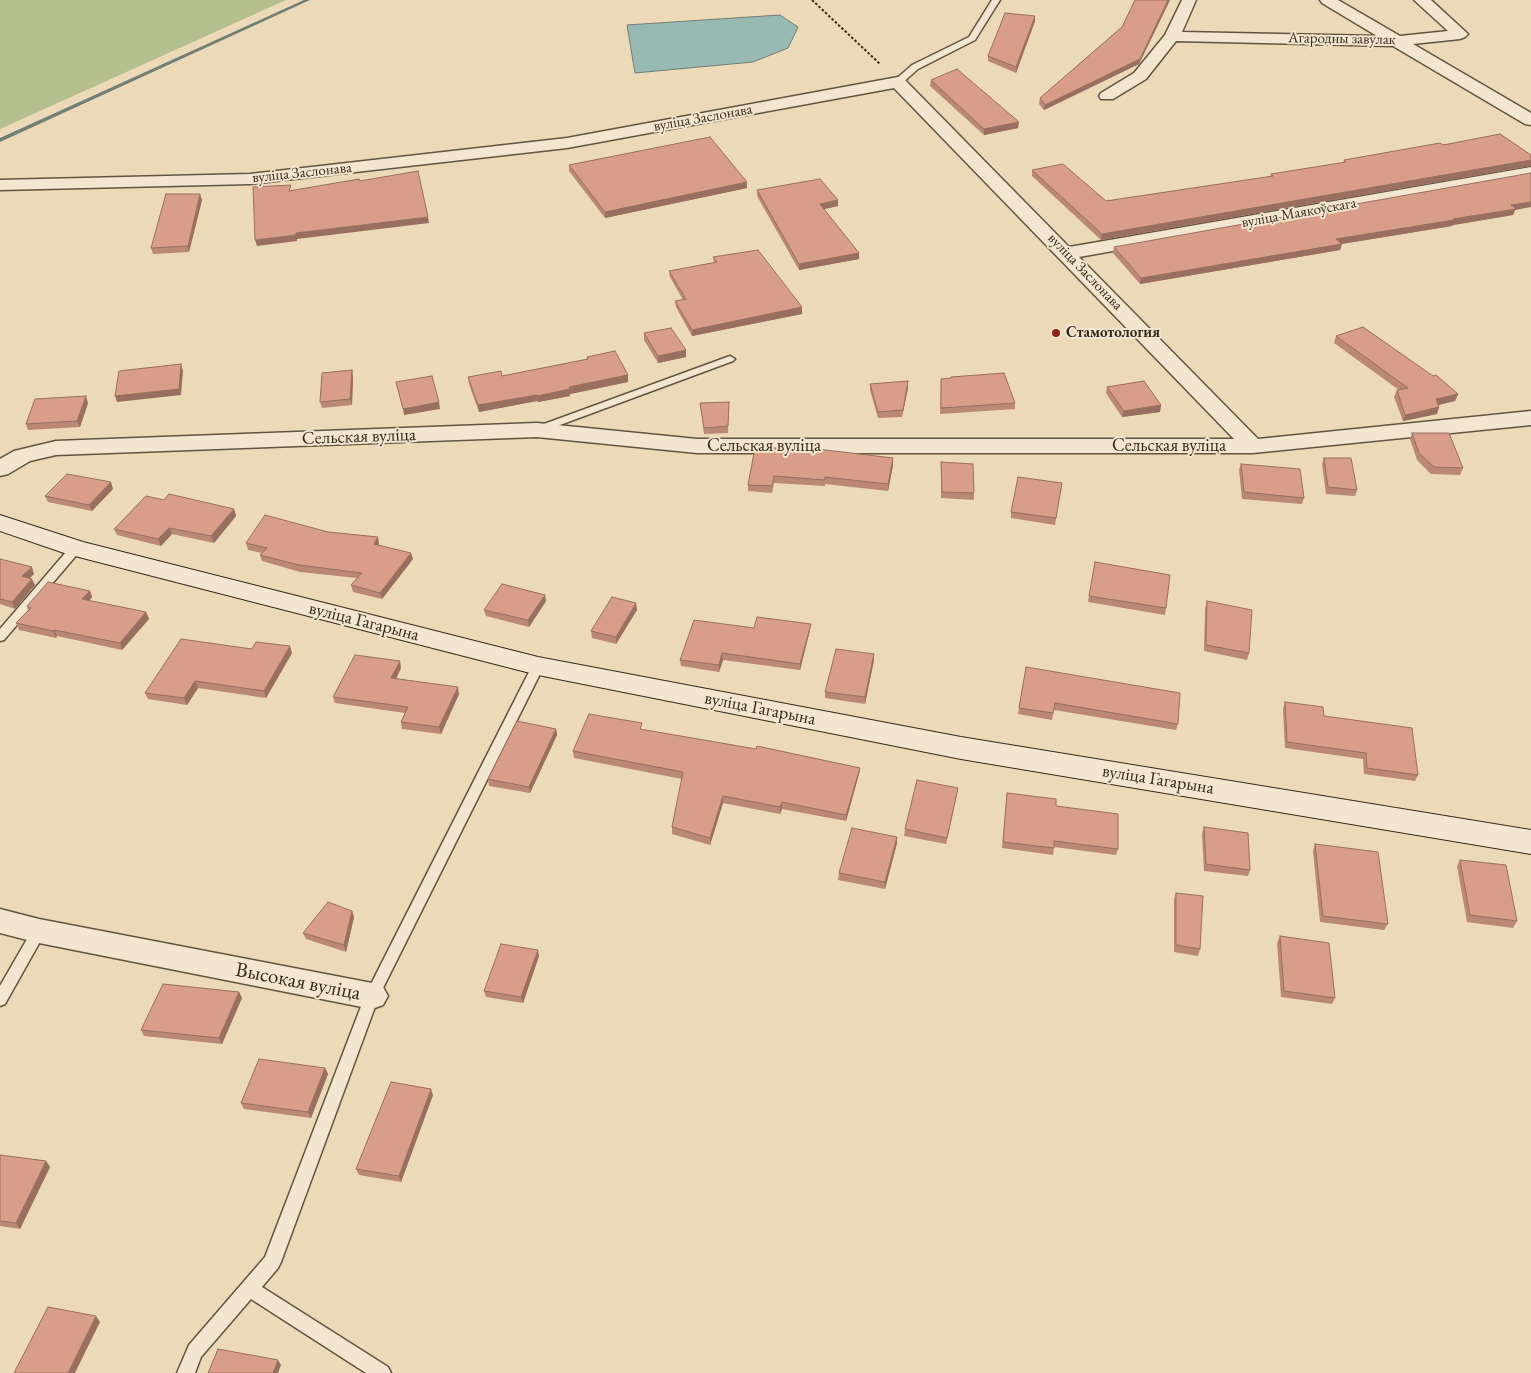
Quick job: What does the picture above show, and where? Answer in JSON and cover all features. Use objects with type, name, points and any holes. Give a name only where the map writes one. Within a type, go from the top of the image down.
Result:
[{"type":"street","points":[[1106,96],[1140,76],[1172,36],[1188,0]]},
{"type":"street","points":[[1327,0],[1531,120]]},
{"type":"street","name":"Агародны завулак","points":[[1172,36],[1398,41],[1460,34],[1421,0]]},
{"type":"street","name":"вуліца Заслонава","points":[[0,185],[250,179],[567,144],[898,82],[1253,446]]},
{"type":"street","name":"вуліца Маякоўскага","points":[[1067,254],[1531,172]]},
{"type":"street","name":"Сельская вуліца","points":[[0,469],[22,456],[56,448],[537,430],[697,446],[1253,446],[1531,418]]},
{"type":"street","name":"вуліца Гагарына","points":[[0,523],[76,548],[538,666],[961,748],[1531,842]]},
{"type":"street","name":"Высокая вуліца","points":[[0,921],[39,931],[372,996]]},
{"type":"lane","points":[[898,82],[916,68],[972,38],[996,0]]},
{"type":"lane","points":[[537,430],[730,359]]},
{"type":"lane","points":[[0,637],[76,548]]},
{"type":"lane","points":[[372,996],[538,666]]},
{"type":"lane","points":[[0,1000],[39,931]]},
{"type":"lane","name":"Высокая вуліца","points":[[186,1373],[195,1351],[272,1262],[372,996]]},
{"type":"lane","points":[[250,1289],[382,1373]]},
{"type":"path","points":[[812,0],[898,82]]},
{"type":"green space","points":[[0,0],[286,0],[0,129]]},
{"type":"water","points":[[780,15],[798,27],[788,48],[753,62],[635,73],[627,25]]},
{"type":"building","points":[[1135,0],[1168,0],[1140,59],[1045,105],[1040,98],[1122,27]]},
{"type":"building","points":[[1005,13],[1035,16],[1016,67],[988,56]]},
{"type":"building","points":[[957,69],[1019,122],[984,129],[931,80]]},
{"type":"building","points":[[1500,134],[1531,155],[1531,160],[1102,234],[1032,170],[1063,164],[1106,201],[1273,176],[1271,174]]},
{"type":"building","points":[[710,137],[747,182],[605,212],[569,165]]},
{"type":"building","points":[[418,171],[428,217],[296,233],[296,235],[255,240],[253,187],[291,185],[289,191]]},
{"type":"building","points":[[1531,173],[1531,202],[1511,205],[1516,209],[1336,239],[1342,244],[1141,278],[1114,247]]},
{"type":"building","points":[[820,179],[838,200],[820,204],[859,253],[799,264],[757,190]]},
{"type":"building","points":[[166,194],[200,194],[188,246],[151,248]]},
{"type":"building","points":[[758,250],[802,307],[692,330],[675,301],[686,299],[669,271],[717,262],[713,257]]},
{"type":"building","points":[[1363,327],[1433,376],[1436,375],[1458,394],[1436,399],[1439,407],[1405,415],[1397,390],[1408,388],[1336,336]]},
{"type":"building","points":[[671,328],[686,350],[658,356],[644,333]]},
{"type":"building","points":[[615,351],[628,375],[569,387],[570,389],[537,396],[478,405],[468,377],[501,371],[502,376],[588,359],[587,357]]},
{"type":"building","points":[[181,364],[179,389],[115,396],[119,371]]},
{"type":"building","points":[[352,370],[350,399],[320,402],[322,373]]},
{"type":"building","points":[[1004,373],[1015,403],[941,408],[941,379]]},
{"type":"building","points":[[432,376],[439,402],[403,409],[396,382]]},
{"type":"building","points":[[908,381],[903,410],[878,412],[870,384]]},
{"type":"building","points":[[1144,381],[1161,405],[1124,411],[1107,387]]},
{"type":"building","points":[[86,396],[77,421],[26,424],[35,399]]},
{"type":"building","points":[[729,402],[728,426],[704,428],[700,403]]},
{"type":"building","points":[[1412,433],[1449,433],[1463,468],[1434,467],[1419,453]]},
{"type":"building","points":[[755,448],[809,448],[893,458],[888,484],[825,477],[825,480],[774,476],[772,486],[748,485]]},
{"type":"building","points":[[1324,458],[1351,458],[1357,490],[1328,487]]},
{"type":"building","points":[[941,462],[973,464],[974,493],[942,492]]},
{"type":"building","points":[[1241,464],[1300,469],[1304,498],[1244,492]]},
{"type":"building","points":[[67,474],[111,482],[89,505],[45,496]]},
{"type":"building","points":[[1018,477],[1062,483],[1056,518],[1011,512]]},
{"type":"building","points":[[169,494],[234,509],[211,536],[169,528],[158,539],[114,529],[146,496],[164,500]]},
{"type":"building","points":[[265,515],[328,532],[378,537],[374,544],[411,553],[380,593],[351,585],[362,573],[299,565],[260,555],[267,548],[246,543]]},
{"type":"building","points":[[0,559],[32,567],[22,576],[32,579],[12,602],[0,599]]},
{"type":"building","points":[[1095,562],[1170,575],[1166,608],[1089,596]]},
{"type":"building","points":[[48,582],[90,591],[82,599],[146,612],[120,643],[16,623],[31,608],[27,606]]},
{"type":"building","points":[[502,584],[545,595],[528,620],[484,610]]},
{"type":"building","points":[[612,597],[636,603],[616,637],[591,631]]},
{"type":"building","points":[[1207,601],[1252,610],[1249,653],[1206,645]]},
{"type":"building","points":[[757,617],[811,624],[800,664],[722,653],[719,665],[680,660],[694,620],[754,628]]},
{"type":"building","points":[[181,639],[252,649],[256,642],[290,646],[264,691],[195,681],[184,698],[145,693]]},
{"type":"building","points":[[836,649],[874,654],[865,697],[825,692]]},
{"type":"building","points":[[355,655],[400,661],[391,678],[458,687],[439,727],[401,722],[408,707],[333,697]]},
{"type":"building","points":[[1026,667],[1180,693],[1178,724],[1055,703],[1053,713],[1019,708]]},
{"type":"building","points":[[1285,702],[1323,707],[1324,716],[1412,728],[1418,775],[1367,768],[1366,753],[1287,742]]},
{"type":"building","points":[[589,714],[642,723],[640,729],[756,749],[757,746],[860,768],[846,815],[782,802],[780,807],[723,796],[710,838],[672,827],[683,772],[573,751]]},
{"type":"building","points":[[517,721],[556,729],[529,787],[488,779]]},
{"type":"building","points":[[917,780],[958,788],[947,838],[905,829]]},
{"type":"building","points":[[1007,793],[1056,799],[1056,806],[1118,814],[1118,849],[1054,841],[1054,848],[1003,842]]},
{"type":"building","points":[[1204,827],[1248,833],[1250,870],[1206,864]]},
{"type":"building","points":[[852,828],[897,837],[885,882],[839,873]]},
{"type":"building","points":[[1315,844],[1378,852],[1388,924],[1323,916]]},
{"type":"building","points":[[1460,860],[1506,865],[1517,921],[1470,915]]},
{"type":"building","points":[[1176,893],[1203,896],[1200,949],[1176,945]]},
{"type":"building","points":[[328,902],[352,911],[344,945],[303,933]]},
{"type":"building","points":[[1280,936],[1329,943],[1335,998],[1284,991]]},
{"type":"building","points":[[501,944],[538,950],[521,997],[484,991]]},
{"type":"building","points":[[163,984],[239,992],[219,1038],[141,1030]]},
{"type":"building","points":[[259,1059],[325,1068],[308,1112],[241,1103]]},
{"type":"building","points":[[391,1082],[431,1089],[399,1176],[356,1169]]},
{"type":"building","points":[[0,1155],[46,1161],[16,1223],[0,1221]]},
{"type":"building","points":[[48,1307],[96,1316],[68,1373],[14,1373]]},
{"type":"building","points":[[218,1349],[278,1360],[273,1373],[208,1373]]},
{"type":"waterway","points":[[0,140],[308,0]]},
{"type":"place","name":"Стамотология","points":[[1056,333]]}]
